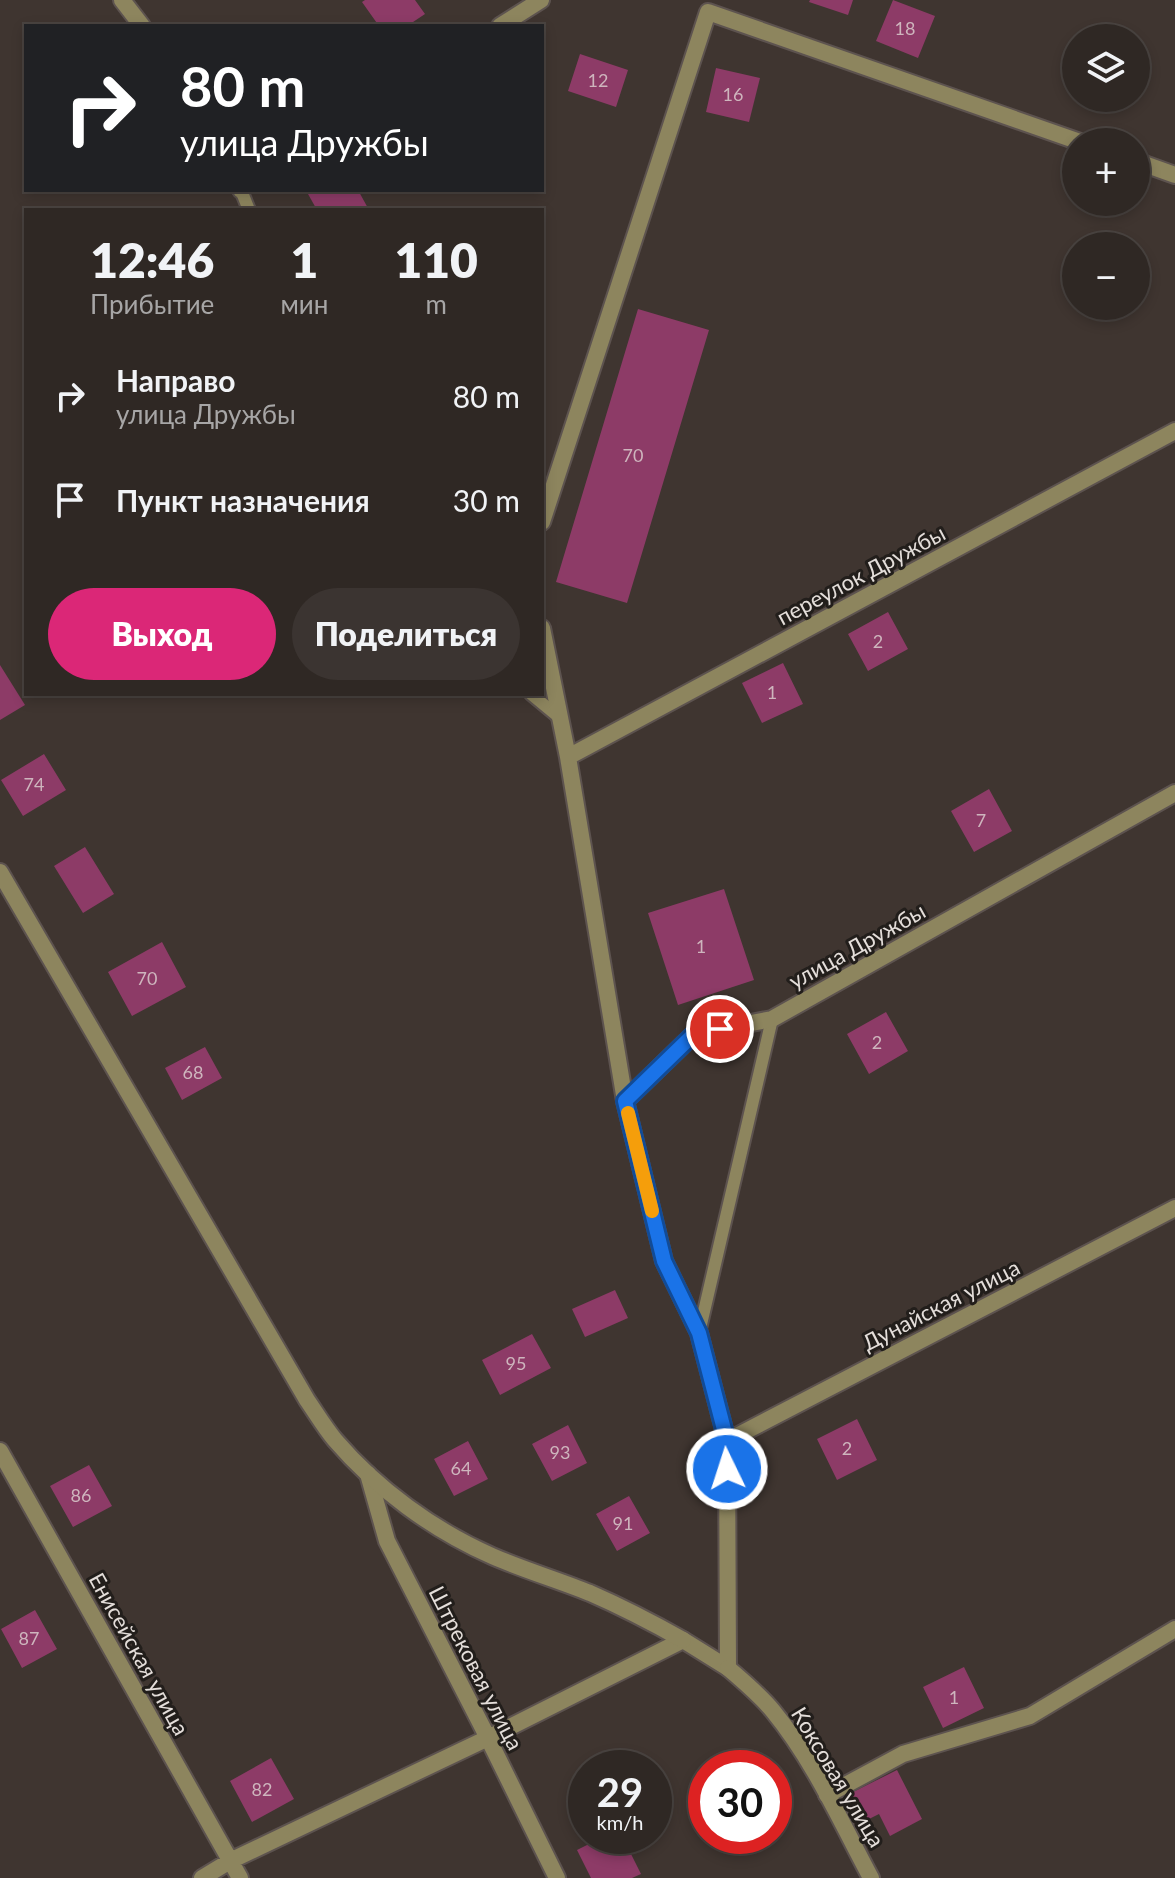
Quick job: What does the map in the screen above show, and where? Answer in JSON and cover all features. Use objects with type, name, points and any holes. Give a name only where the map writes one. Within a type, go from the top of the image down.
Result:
[{"type":"street","points":[[122,0],[140,24]]},
{"type":"street","points":[[503,24],[541,0]]},
{"type":"street","points":[[544,516],[709,6],[1062,135]]},
{"type":"street","points":[[1150,166],[1175,175]]},
{"type":"street","name":"переулок Дружбы","points":[[568,757],[1175,431]]},
{"type":"street","points":[[544,638],[568,757],[625,1101],[664,1261],[699,1333],[727,1441],[728,1668]]},
{"type":"street","name":"улица Дружбы","points":[[625,1101],[694,1034],[772,1019],[1175,793]]},
{"type":"street","name":"Коксовая улица","points":[[0,872],[307,1400],[335,1440],[368,1474],[414,1512],[452,1535],[491,1556],[591,1594],[656,1625],[728,1668],[773,1711],[803,1754],[871,1878]]},
{"type":"street","name":"Дунайская улица","points":[[727,1441],[1175,1208]]},
{"type":"street","name":"Енисейская улица","points":[[0,1451],[240,1878]]},
{"type":"street","name":"Штрековая улица","points":[[368,1474],[387,1541],[557,1878]]},
{"type":"street","points":[[827,1795],[903,1754],[1030,1716],[1175,1629]]},
{"type":"street","points":[[202,1878],[230,1861],[488,1738],[683,1640]]},
{"type":"lane","points":[[533,696],[560,718]]},
{"type":"lane","points":[[699,1333],[772,1019]]},
{"type":"building","points":[[415,0],[425,14],[410,24],[378,24],[362,2]]},
{"type":"building","points":[[810,0],[853,0],[848,15]]},
{"type":"building","points":[[893,0],[935,16],[918,58],[876,41]]},
{"type":"building","points":[[580,54],[628,70],[616,107],[568,91]]},
{"type":"building","points":[[716,68],[760,78],[749,122],[706,112]]},
{"type":"building","points":[[359,192],[368,208],[316,208],[308,194]]},
{"type":"building","points":[[638,309],[709,330],[627,603],[556,582]]},
{"type":"building","points":[[888,612],[908,649],[868,671],[848,634]]},
{"type":"building","points":[[783,663],[803,704],[762,723],[742,683]]},
{"type":"building","points":[[0,665],[25,705],[0,720]]},
{"type":"building","points":[[44,754],[66,790],[23,816],[1,780]]},
{"type":"building","points":[[989,789],[1012,831],[974,852],[951,811]]},
{"type":"building","points":[[85,847],[114,894],[83,913],[54,866]]},
{"type":"building","points":[[724,889],[754,980],[678,1005],[648,913]]},
{"type":"building","points":[[162,942],[186,987],[132,1016],[108,972]]},
{"type":"building","points":[[886,1012],[908,1051],[869,1074],[847,1034]]},
{"type":"building","points":[[205,1047],[222,1078],[182,1100],[165,1068]]},
{"type":"building","points":[[615,1290],[628,1318],[585,1337],[572,1309]]},
{"type":"building","points":[[532,1334],[551,1368],[500,1395],[482,1360]]},
{"type":"building","points":[[857,1419],[877,1460],[837,1480],[817,1439]]},
{"type":"building","points":[[568,1425],[587,1463],[552,1481],[532,1444]]},
{"type":"building","points":[[468,1441],[488,1479],[454,1496],[434,1459]]},
{"type":"building","points":[[89,1465],[112,1506],[73,1527],[50,1486]]},
{"type":"building","points":[[629,1496],[650,1533],[617,1551],[596,1514]]},
{"type":"building","points":[[35,1610],[57,1649],[22,1668],[1,1629]]},
{"type":"building","points":[[964,1667],[984,1708],[943,1728],[923,1687]]},
{"type":"building","points":[[271,1758],[294,1799],[252,1822],[230,1781]]},
{"type":"building","points":[[897,1770],[922,1819],[890,1836],[879,1814],[861,1823],[847,1795]]},
{"type":"building","points":[[579,1854],[631,1854],[641,1874],[632,1878],[591,1878]]},
{"type":"slow traffic","points":[[628,1113],[652,1211]]},
{"type":"route","points":[[720,1029],[694,1034],[625,1101],[664,1261],[699,1333],[727,1441],[727,1469]]}]
